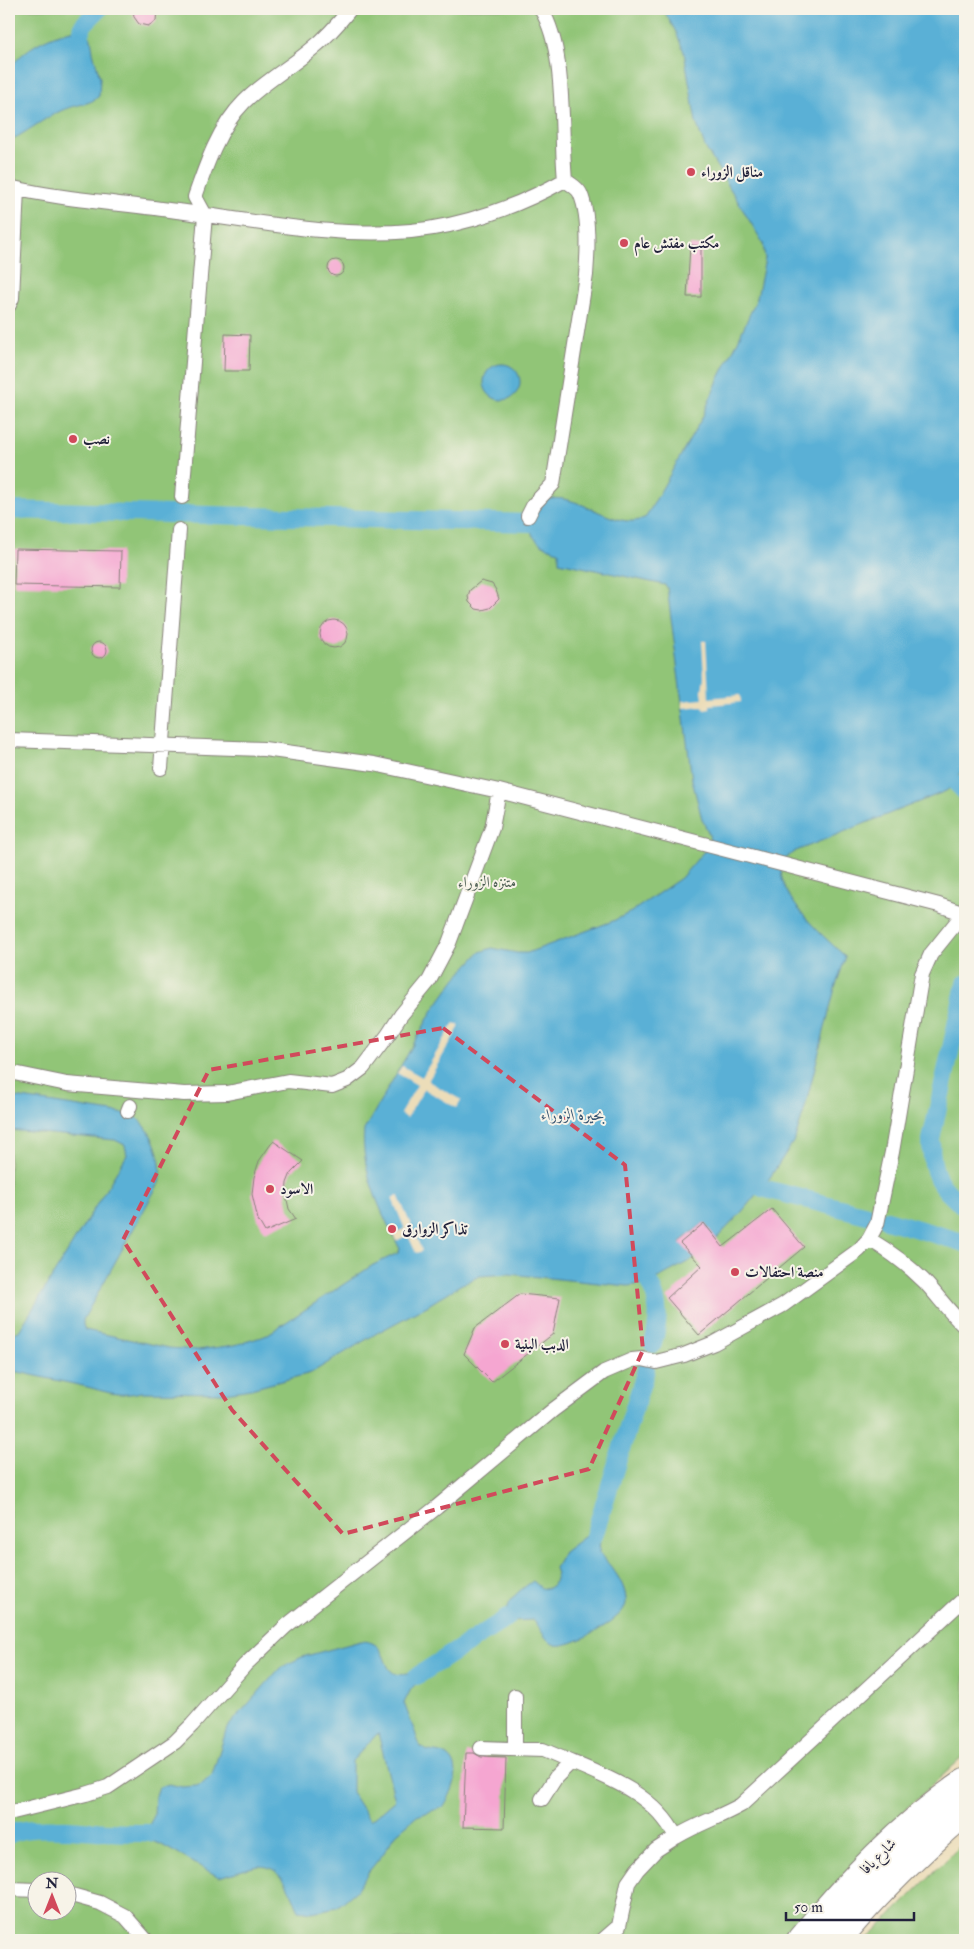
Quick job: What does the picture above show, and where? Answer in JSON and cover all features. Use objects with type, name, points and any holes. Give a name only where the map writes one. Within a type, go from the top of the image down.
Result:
[{"type":"highway","name":"شارع يافا","points":[[801,1940],[832,1903],[888,1845],[937,1802],[965,1783]]},
{"type":"highway","name":"شارع يافا","points":[[837,1940],[852,1921],[906,1865],[965,1813]]},
{"type":"street","points":[[182,497],[206,215],[195,197],[207,164],[228,122],[244,102],[325,38],[350,9]]},
{"type":"street","points":[[528,516],[534,504],[553,484],[586,275],[588,242],[579,192],[565,180],[559,69],[555,46],[541,9]]},
{"type":"street","points":[[9,306],[12,298],[13,188],[69,198],[332,231],[365,233],[412,231],[477,217],[545,191],[565,180]]},
{"type":"street","points":[[161,768],[179,530]]},
{"type":"street","points":[[9,740],[264,749],[341,758],[406,770],[499,792],[964,913],[931,954],[922,974],[892,1152],[877,1224],[869,1239],[859,1250],[782,1305],[714,1343],[684,1355],[656,1362],[642,1359],[632,1360],[604,1372],[553,1410],[437,1507],[286,1626],[245,1665],[175,1742],[108,1787],[9,1813]]},
{"type":"street","points":[[9,1072],[68,1084],[184,1094],[227,1093],[288,1081],[332,1086],[347,1080],[363,1068],[388,1036],[401,1015],[429,981],[449,943],[492,828],[499,792]]},
{"type":"street","points":[[869,1239],[888,1250],[905,1264],[965,1327]]},
{"type":"street","points":[[603,1940],[618,1926],[628,1884],[636,1870],[656,1850],[694,1826],[725,1814],[741,1805],[965,1598]]},
{"type":"street","points":[[515,1696],[515,1749]]},
{"type":"street","points":[[481,1748],[543,1750],[615,1782],[637,1795],[661,1814],[670,1825],[676,1837]]},
{"type":"street","points":[[542,1799],[556,1777],[571,1762]]},
{"type":"street","points":[[9,1889],[28,1890]]},
{"type":"street","points":[[78,1897],[100,1903],[125,1916],[146,1940]]},
{"type":"highlighted area","points":[[443,1028],[625,1165],[643,1350],[589,1469],[343,1534],[232,1410],[123,1240],[209,1070]]},
{"type":"green space","name":"متنزه الزوراء","points":[[9,9],[965,9],[965,1755],[880,1833],[786,1940],[9,1940]]},
{"type":"green space","points":[[965,1841],[965,1940],[866,1940]]},
{"type":"water","name":"بحيرة الزوراء","points":[[663,9],[749,9],[775,17],[791,17],[866,9],[965,9],[966,41],[960,62],[960,70],[965,79],[965,766],[958,776],[960,780],[946,791],[796,851],[784,861],[781,875],[786,890],[809,921],[845,956],[795,1139],[769,1179],[716,1239],[704,1223],[680,1242],[695,1258],[660,1277],[641,1284],[628,1286],[509,1274],[480,1276],[460,1285],[311,1373],[251,1389],[225,1393],[141,1392],[118,1394],[18,1372],[9,1372],[9,1335],[19,1331],[127,1155],[125,1145],[115,1140],[9,1130],[9,1096],[132,1115],[146,1127],[155,1145],[160,1165],[159,1183],[83,1320],[85,1330],[169,1348],[198,1350],[235,1345],[265,1336],[373,1265],[398,1253],[400,1249],[380,1207],[369,1176],[365,1161],[364,1130],[433,1010],[456,978],[480,952],[492,948],[527,953],[613,921],[631,912],[681,878],[710,842],[692,780],[667,587],[559,562],[559,551],[537,541],[531,530],[534,517],[544,502],[550,499],[574,502],[624,521],[635,521],[646,517],[702,418],[757,298],[765,259],[763,243],[705,147],[696,122],[684,52],[676,32]]},
{"type":"water","points":[[77,30],[86,32],[91,38],[100,78],[99,96],[89,102],[55,114],[9,141],[9,70],[22,55],[38,43],[57,35]]},
{"type":"water","points":[[502,364],[509,365],[515,369],[519,375],[519,389],[515,395],[509,399],[502,400],[495,399],[489,395],[485,389],[484,382],[485,375],[489,369],[495,365]]},
{"type":"water","points":[[588,1534],[600,1538],[599,1553],[613,1570],[624,1589],[626,1603],[624,1609],[608,1624],[584,1637],[563,1645],[552,1644],[533,1620],[509,1621],[508,1608],[513,1598],[533,1581],[541,1588],[547,1589],[553,1585],[557,1574],[555,1568],[564,1552]]},
{"type":"water","points":[[361,1641],[372,1643],[379,1648],[389,1668],[394,1673],[402,1675],[415,1672],[420,1680],[411,1689],[404,1703],[420,1746],[426,1750],[446,1755],[452,1760],[456,1773],[453,1788],[443,1807],[417,1816],[396,1834],[356,1891],[337,1907],[312,1912],[299,1910],[283,1878],[271,1868],[263,1866],[253,1867],[219,1877],[162,1845],[149,1840],[149,1825],[154,1816],[155,1798],[159,1787],[169,1784],[182,1787],[196,1786],[202,1784],[212,1775],[227,1728],[280,1668],[302,1657]],"holes":[[[378,1733],[395,1800],[370,1821],[352,1793],[352,1761]]]},
{"type":"pier","points":[[702,641],[706,641],[709,698],[740,695],[741,702],[710,705],[710,709],[704,710],[703,706],[683,708],[682,701],[703,699]]},
{"type":"pier","points":[[454,1023],[460,1026],[428,1081],[461,1100],[457,1108],[424,1089],[407,1118],[400,1114],[417,1085],[397,1073],[402,1066],[422,1077]]},
{"type":"pier","points":[[398,1195],[422,1251],[416,1253],[408,1235],[396,1241],[393,1234],[405,1229],[392,1198]]},
{"type":"building","points":[[133,9],[157,9],[156,21],[148,26],[139,24],[134,17]]},
{"type":"building","points":[[690,245],[701,246],[701,297],[687,297]]},
{"type":"building","points":[[336,260],[342,262],[344,268],[342,274],[336,276],[330,274],[328,268],[330,262]]},
{"type":"building","points":[[225,334],[250,335],[249,371],[224,371]]},
{"type":"building","points":[[15,549],[121,551],[120,587],[14,585]]},
{"type":"building","points":[[481,581],[492,584],[499,599],[490,608],[482,610],[476,609],[469,602],[468,596],[470,590]]},
{"type":"building","points":[[334,620],[344,624],[348,634],[344,644],[334,648],[324,644],[320,634],[324,624]]},
{"type":"building","points":[[99,642],[105,644],[107,650],[105,656],[99,658],[93,656],[91,650],[93,644]]},
{"type":"building","name":"الاسود","points":[[273,1141],[303,1161],[291,1173],[287,1183],[286,1195],[289,1209],[296,1219],[265,1232],[258,1220],[252,1194],[254,1177],[259,1161]]},
{"type":"building","name":"منصة احتفالات","points":[[772,1209],[804,1247],[699,1335],[667,1298],[702,1266],[680,1243],[704,1223],[723,1247]]},
{"type":"building","name":"الدبب البنية","points":[[520,1294],[560,1298],[553,1334],[492,1382],[464,1354],[475,1328]]},
{"type":"building","points":[[466,1753],[474,1753],[481,1757],[506,1758],[504,1828],[463,1827]]},
{"type":"waterway","points":[[82,30],[83,25],[99,9]]},
{"type":"waterway","points":[[9,510],[531,523]]},
{"type":"waterway","points":[[956,783],[965,792]]},
{"type":"waterway","points":[[965,984],[931,1140],[933,1162],[942,1186],[965,1207]]},
{"type":"waterway","points":[[762,1188],[867,1215]]},
{"type":"waterway","points":[[887,1220],[965,1243]]},
{"type":"waterway","points":[[648,1281],[655,1297],[658,1312],[653,1344]]},
{"type":"waterway","points":[[594,1536],[646,1370]]},
{"type":"waterway","points":[[417,1676],[507,1618]]},
{"type":"waterway","points":[[9,1835],[17,1831],[29,1829],[149,1833]]},
{"type":"place","name":"مناقل الزوراء","points":[[691,172]]},
{"type":"place","name":"مكتب مفتش عام","points":[[624,243]]},
{"type":"place","name":"نصب","points":[[73,439]]},
{"type":"place","name":"الاسود","points":[[270,1189]]},
{"type":"place","name":"تذاكر الزوارق","points":[[392,1229]]},
{"type":"place","name":"منصة احتفالات","points":[[735,1272]]},
{"type":"place","name":"الدبب البنية","points":[[505,1344]]}]
